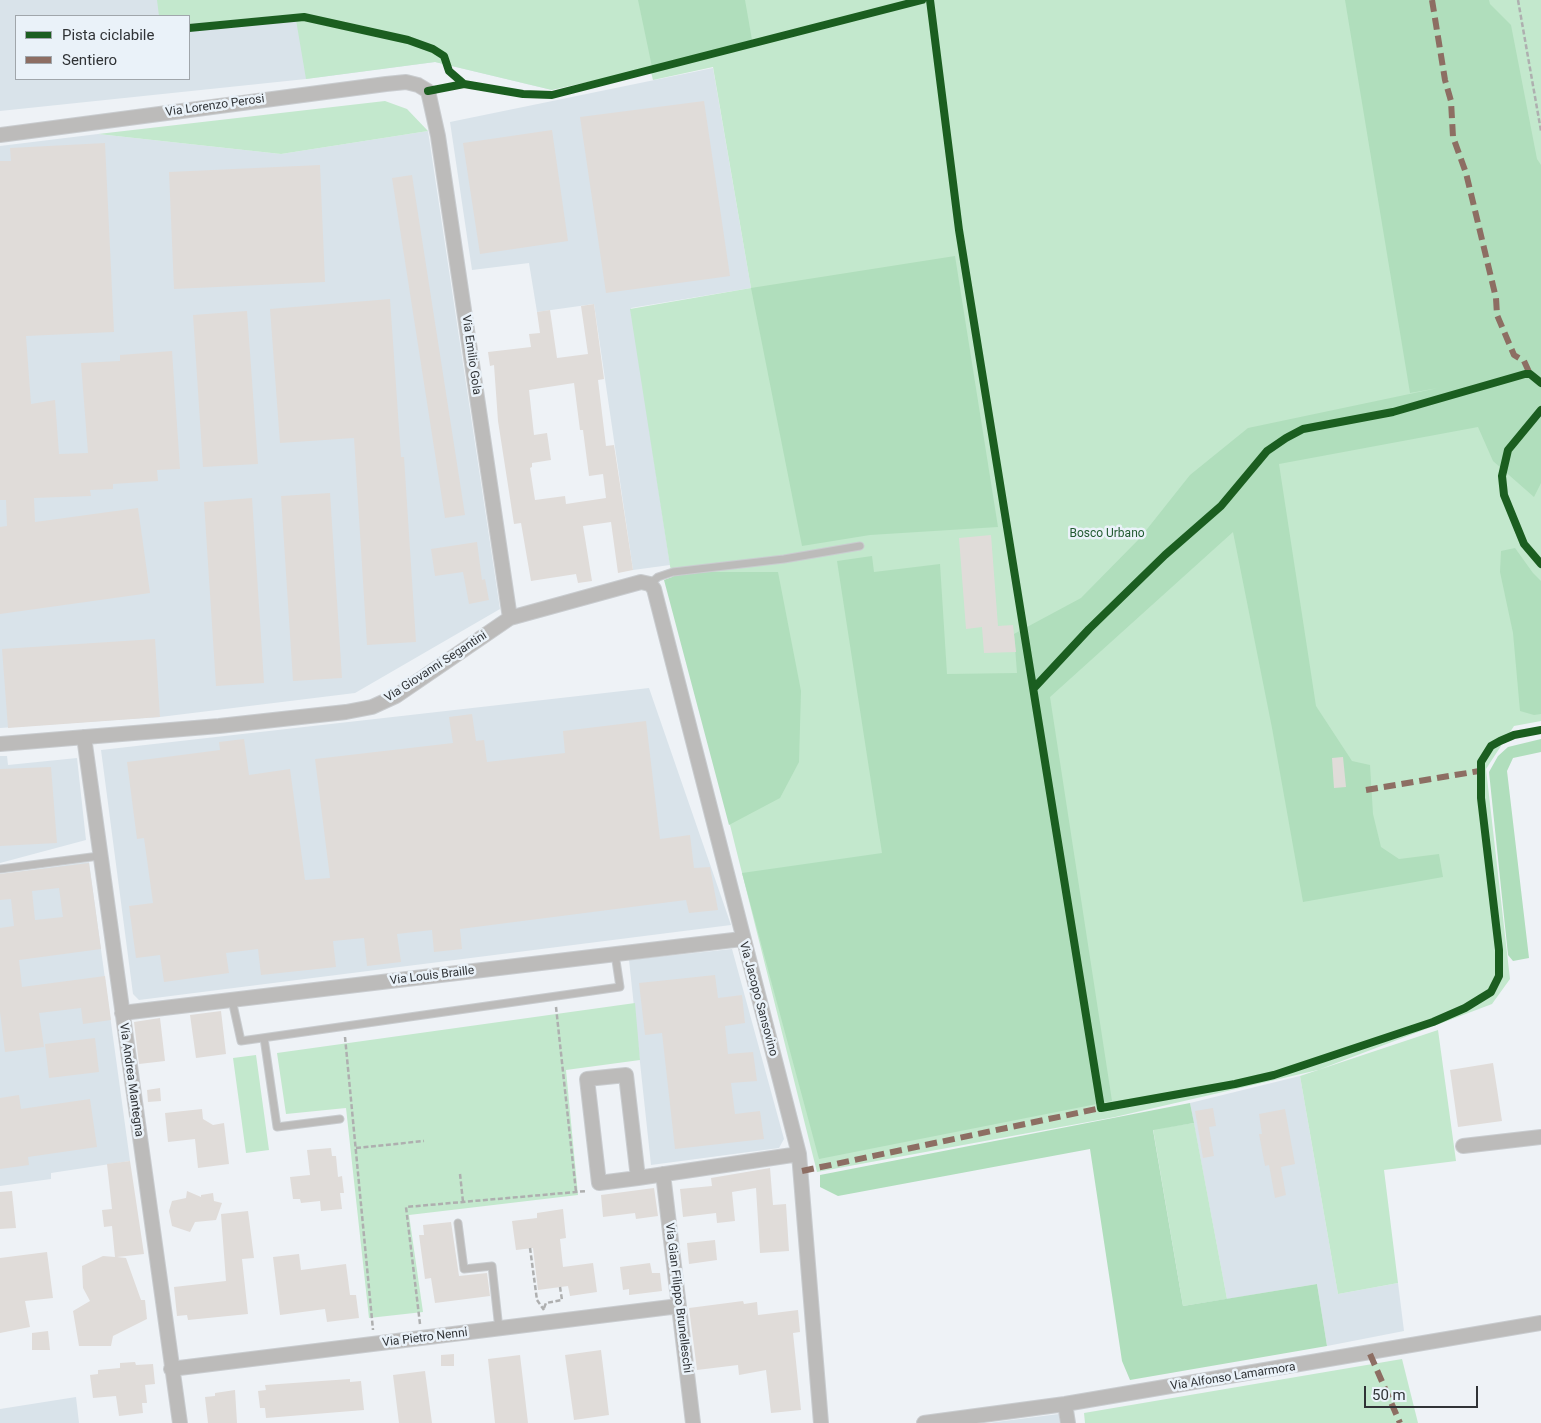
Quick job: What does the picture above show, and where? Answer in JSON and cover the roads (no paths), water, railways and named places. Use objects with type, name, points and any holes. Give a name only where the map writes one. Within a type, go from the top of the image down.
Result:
[{"type":"street","name":"Via Lorenzo Perosi","points":[[0,135],[386,84],[406,82],[418,85],[428,91]]},
{"type":"street","name":"Via Emilio Gola","points":[[428,91],[438,136],[510,618]]},
{"type":"street","name":"Via Giovanni Segantini","points":[[0,744],[218,726],[346,712],[372,707],[396,696],[510,618],[641,582],[650,584]]},
{"type":"street","name":"Via Jacopo Sansovino","points":[[650,584],[654,589],[798,1154],[821,1423]]},
{"type":"street","name":"Via Andrea Mantegna","points":[[84,737],[99,856],[180,1423]]},
{"type":"street","name":"Via Louis Braille","points":[[122,1013],[742,939]]},
{"type":"street","points":[[638,1178],[626,1075],[587,1079],[598,1182],[638,1178],[798,1154]]},
{"type":"street","points":[[1463,1146],[1541,1137]]},
{"type":"street","name":"Via Gian Filippo Brunelleschi","points":[[663,1174],[693,1423]]},
{"type":"street","name":"Via Pietro Nenni","points":[[171,1369],[679,1306]]},
{"type":"street","name":"Via Alfonso Lamarmora","points":[[924,1423],[1066,1404],[1541,1323]]},
{"type":"street","points":[[1066,1404],[1068,1423]]},
{"type":"lane","name":"Via Giovanni Segantini","points":[[650,584],[658,576],[673,572],[784,559],[860,546]]},
{"type":"lane","points":[[0,869],[99,856]]},
{"type":"lane","points":[[232,1000],[241,1041],[620,987],[615,954]]},
{"type":"lane","points":[[264,1038],[277,1127],[340,1119]]},
{"type":"lane","points":[[458,1223],[464,1269],[492,1266],[499,1329]]},
{"type":"park label","name":"Bosco Urbano","points":[[1107,534]]}]
